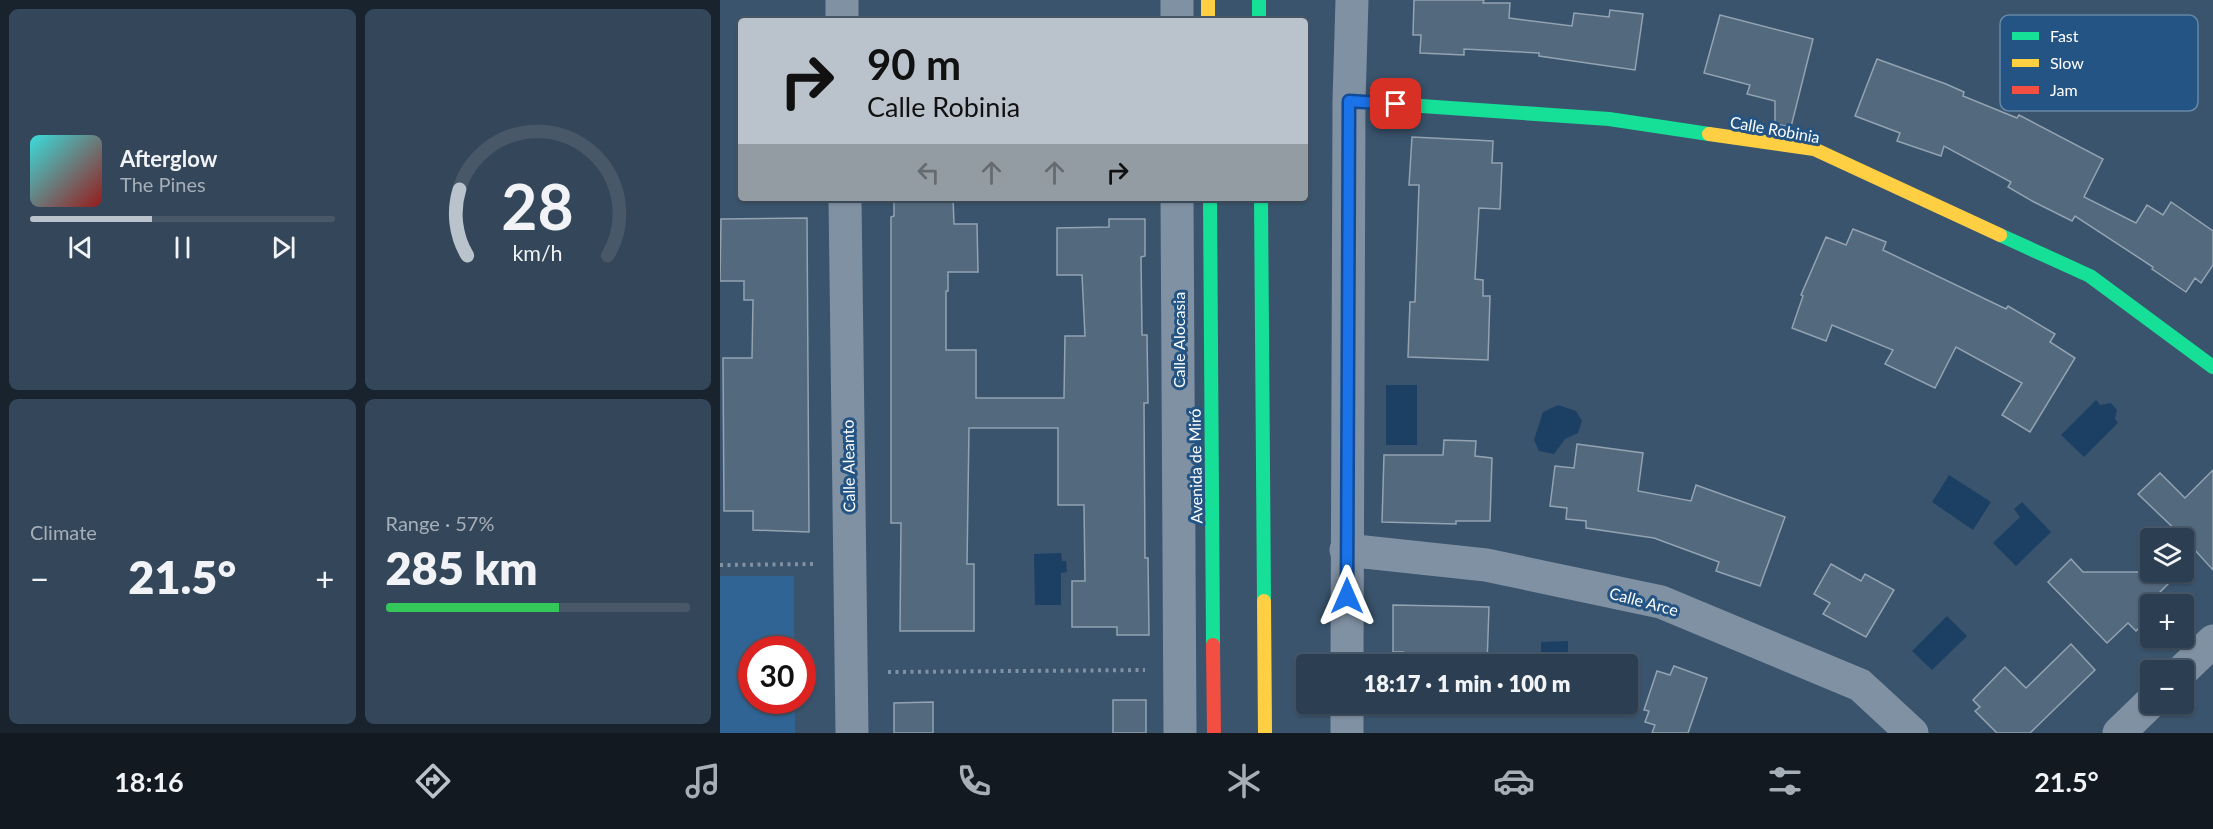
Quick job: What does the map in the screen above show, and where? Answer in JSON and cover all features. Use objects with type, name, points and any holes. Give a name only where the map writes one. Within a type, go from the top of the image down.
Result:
[{"type":"main road","points":[[1208,0],[1208,18]]},
{"type":"main road","points":[[1259,0],[1259,18]]},
{"type":"main road","name":"Calle Robinia","points":[[1349,101],[1609,119],[1814,149],[2090,276],[2213,367]]},
{"type":"main road","name":"Avenida de Miró","points":[[1210,201],[1214,733]]},
{"type":"main road","points":[[1261,201],[1265,733]]},
{"type":"street","points":[[842,0],[842,18]]},
{"type":"street","points":[[1177,0],[1177,18]]},
{"type":"street","points":[[1347,654],[1349,101],[1352,0]]},
{"type":"street","name":"Calle Aleanto","points":[[845,201],[852,733]]},
{"type":"street","name":"Calle Alocasia","points":[[1178,201],[1180,733]]},
{"type":"street","name":"Calle Arce","points":[[1346,550],[1486,565],[1661,602],[1860,685],[1912,733]]},
{"type":"street","points":[[2193,660],[2213,641]]},
{"type":"street","points":[[2119,733],[2140,713]]},
{"type":"street","points":[[1347,714],[1347,733]]},
{"type":"path","points":[[720,564],[849,564]]},
{"type":"path","points":[[851,673],[1179,670]]},
{"type":"shaded area","points":[[1386,385],[1417,385],[1417,445],[1386,445]]},
{"type":"shaded area","points":[[2096,400],[2100,405],[2111,403],[2117,410],[2115,419],[2118,423],[2084,457],[2061,435]]},
{"type":"shaded area","points":[[1558,405],[1576,411],[1582,421],[1578,433],[1565,439],[1554,454],[1539,451],[1534,440],[1543,412]]},
{"type":"shaded area","points":[[1949,475],[1991,502],[1973,530],[1932,502]]},
{"type":"shaded area","points":[[2022,502],[2051,532],[2016,566],[1993,543],[2020,517],[2014,509]]},
{"type":"shaded area","points":[[1061,553],[1062,561],[1066,561],[1067,572],[1061,573],[1061,605],[1035,605],[1034,554]]},
{"type":"shaded area","points":[[720,576],[794,576],[794,636],[738,636],[738,714],[795,714],[795,733],[720,733]]},
{"type":"shaded area","points":[[1947,616],[1967,636],[1932,670],[1912,651]]},
{"type":"shaded area","points":[[1568,641],[1568,654],[1541,654],[1541,642]]},
{"type":"building","points":[[1414,0],[1484,0],[1483,3],[1510,3],[1509,18],[1572,26],[1574,13],[1609,17],[1610,10],[1643,14],[1635,70],[1539,56],[1539,53],[1464,49],[1464,55],[1420,53],[1421,35],[1413,35]]},
{"type":"building","points":[[1720,15],[1813,39],[1791,127],[1775,124],[1775,101],[1747,94],[1750,85],[1704,73]]},
{"type":"building","points":[[1877,59],[1946,84],[1964,92],[1963,96],[2017,118],[2019,115],[2103,159],[2084,197],[2136,223],[2147,205],[2163,215],[2171,202],[2213,231],[2213,265],[2201,283],[2195,278],[2186,292],[2152,269],[2153,267],[2075,216],[2072,221],[2034,202],[2008,187],[2011,182],[1944,146],[1941,156],[1897,141],[1900,133],[1855,116]]},
{"type":"building","points":[[1412,137],[1493,141],[1492,163],[1502,163],[1500,209],[1479,208],[1475,279],[1483,280],[1483,296],[1490,296],[1488,360],[1408,357],[1410,302],[1415,302],[1419,185],[1409,185]]},
{"type":"building","points":[[894,201],[953,201],[954,224],[977,224],[978,272],[948,272],[948,291],[946,291],[946,350],[976,350],[976,398],[1064,398],[1065,336],[1085,336],[1082,275],[1057,275],[1057,228],[1109,227],[1109,219],[1145,219],[1145,256],[1141,257],[1142,335],[1147,335],[1148,403],[1144,403],[1145,558],[1148,558],[1149,635],[1117,635],[1117,627],[1072,627],[1072,581],[1085,581],[1084,505],[1058,505],[1058,428],[969,428],[967,564],[974,564],[974,631],[900,631],[901,523],[891,523],[891,217],[894,216]]},
{"type":"building","points":[[807,218],[809,532],[753,530],[753,511],[724,511],[723,358],[752,358],[753,300],[744,300],[744,281],[720,281],[721,219]]},
{"type":"building","points":[[1853,229],[1886,242],[1883,250],[2006,309],[2008,306],[2055,334],[2050,342],[2075,358],[2030,432],[2002,415],[2022,383],[1956,347],[1935,388],[1885,364],[1893,350],[1832,325],[1826,341],[1792,328],[1803,296],[1801,295],[1826,237],[1846,245]]},
{"type":"building","points":[[1444,440],[1476,441],[1475,456],[1492,458],[1490,521],[1456,521],[1456,524],[1382,522],[1384,455],[1443,455]]},
{"type":"building","points":[[1577,444],[1643,453],[1638,491],[1691,501],[1696,485],[1785,517],[1760,586],[1716,571],[1719,562],[1654,538],[1586,528],[1586,521],[1566,519],[1567,508],[1550,506],[1555,466],[1574,468]]},
{"type":"building","points":[[2213,470],[2213,570],[2194,549],[2194,528],[2174,528],[2138,494],[2160,473],[2185,498]]},
{"type":"building","points":[[2071,559],[2083,572],[2140,572],[2140,582],[2170,582],[2158,594],[2140,594],[2140,627],[2136,631],[2128,623],[2107,643],[2048,582]]},
{"type":"building","points":[[1831,564],[1861,581],[1865,574],[1894,590],[1866,637],[1823,614],[1830,603],[1814,594]]},
{"type":"building","points":[[1393,605],[1489,607],[1487,654],[1393,652]]},
{"type":"building","points":[[2071,644],[2095,670],[2030,733],[1997,733],[1975,711],[1980,707],[1973,700],[2005,667],[2026,688]]},
{"type":"building","points":[[1674,666],[1707,678],[1688,733],[1652,733],[1655,725],[1645,722],[1649,711],[1644,710],[1657,671],[1670,675]]},
{"type":"building","points":[[1113,700],[1146,700],[1146,733],[1113,733]]},
{"type":"building","points":[[933,702],[933,733],[894,733],[894,703]]},
{"type":"traffic: fast","points":[[1259,0],[1259,18]]},
{"type":"traffic: fast","points":[[1349,101],[1609,119],[1709,134]]},
{"type":"traffic: fast","points":[[1210,201],[1213,645]]},
{"type":"traffic: fast","points":[[1261,201],[1264,601]]},
{"type":"traffic: fast","points":[[2000,235],[2090,276],[2213,367]]},
{"type":"traffic: slow","points":[[1208,0],[1208,18]]},
{"type":"traffic: slow","points":[[1709,134],[1814,149],[2000,235]]},
{"type":"traffic: slow","points":[[1264,601],[1265,733]]},
{"type":"traffic: jam","points":[[1213,645],[1214,733]]},
{"type":"route","points":[[1347,596],[1349,101],[1396,104]]}]
